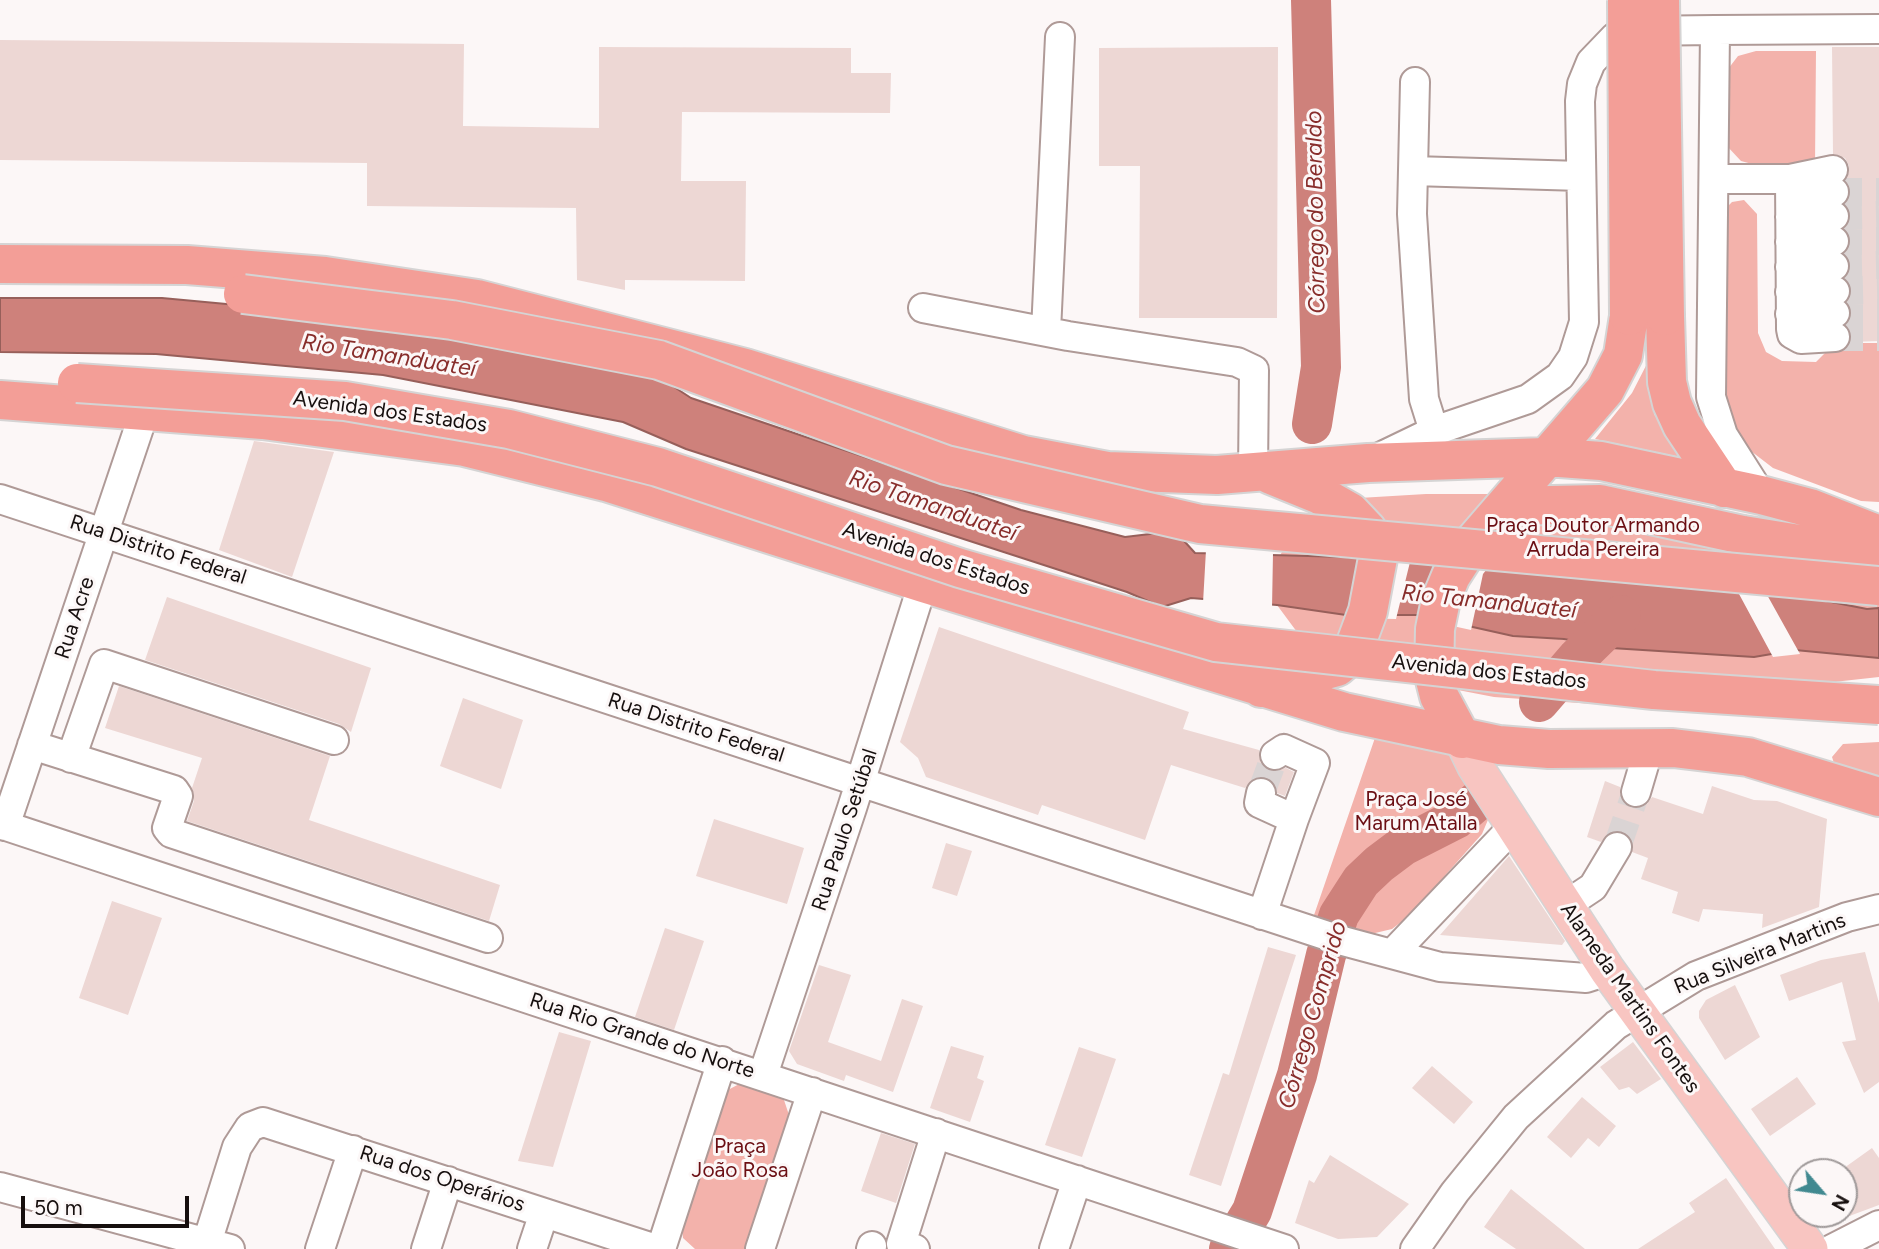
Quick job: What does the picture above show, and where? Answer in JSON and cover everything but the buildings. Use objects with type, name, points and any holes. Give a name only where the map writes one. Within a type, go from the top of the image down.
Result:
[{"type":"highway","points":[[1627,0],[1647,316],[1666,369],[1672,403],[1682,425],[1724,488]]},
{"type":"highway","points":[[1462,739],[1439,696],[1433,657],[1441,600],[1451,576],[1471,545],[1614,376],[1623,355],[1647,316],[1660,0]]},
{"type":"highway","points":[[0,264],[187,265],[325,276],[477,299],[724,362],[976,441],[1064,464],[1145,473],[1260,473],[1368,463],[1546,457],[1601,461],[1761,495],[1810,508],[1874,533]]},
{"type":"highway","points":[[114,266],[243,294],[452,320],[659,360],[946,465],[1200,524],[1879,586]]},
{"type":"highway","name":"Avenida dos Estados","points":[[0,384],[77,383],[345,401],[509,429],[658,467],[960,568],[1216,642],[1654,690],[1879,705]]},
{"type":"highway","name":"Avenida dos Estados","points":[[0,400],[263,420],[464,447],[606,482],[923,583],[1344,712],[1462,739],[1549,749],[1661,748],[1748,757],[1879,797]]},
{"type":"highway","points":[[1260,473],[1320,495],[1350,512],[1367,530],[1376,545],[1378,558],[1361,636],[1352,654],[1337,667],[1261,688]]},
{"type":"highway","points":[[1505,506],[1600,504],[1742,535],[1829,549],[1874,533]]},
{"type":"highway","points":[[1439,696],[1509,734],[1549,749]]},
{"type":"main road","name":"Alameda Martins Fontes","points":[[1462,739],[1475,766],[1608,971],[1810,1249]]},
{"type":"street","points":[[1368,463],[1434,431],[1528,399],[1560,376],[1573,357],[1584,323],[1582,84],[1591,62],[1615,37],[1633,32],[1879,29]]},
{"type":"street","points":[[1715,30],[1711,397],[1723,435],[1761,495]]},
{"type":"street","points":[[1046,331],[1060,37]]},
{"type":"street","points":[[1415,82],[1412,214],[1424,399],[1434,431]]},
{"type":"street","points":[[1413,171],[1581,176]]},
{"type":"street","points":[[1714,179],[1790,243],[1832,263]]},
{"type":"street","points":[[1790,243],[1832,263]]},
{"type":"street","points":[[1790,243],[1832,263]]},
{"type":"street","points":[[1790,243],[1792,334],[1832,263]]},
{"type":"street","points":[[923,308],[1237,362],[1254,370],[1260,473]]},
{"type":"street","name":"Rua Acre","points":[[3,825],[145,410]]},
{"type":"street","name":"Rua Distrito Federal","points":[[0,499],[1333,938],[1440,967],[1586,978],[1608,971]]},
{"type":"street","name":"Rua Paulo Setúbal","points":[[763,1075],[923,583]]},
{"type":"street","points":[[71,758],[104,664],[334,740]]},
{"type":"street","points":[[32,745],[178,792],[167,828],[170,833],[488,938]]},
{"type":"street","points":[[1636,792],[1661,748]]},
{"type":"street","points":[[1262,915],[1315,763],[1284,749],[1275,755]]},
{"type":"street","points":[[1261,793],[1259,803],[1294,820]]},
{"type":"street","name":"Rua Rio Grande do Norte","points":[[3,825],[1284,1249]]},
{"type":"street","points":[[1394,953],[1514,826]]},
{"type":"street","points":[[1566,905],[1593,887],[1617,847]]},
{"type":"street","name":"Rua Silveira Martins","points":[[1415,1249],[1463,1182],[1516,1117],[1579,1056],[1616,1025],[1696,976],[1814,929],[1879,909]]},
{"type":"street","points":[[650,1248],[722,1061]]},
{"type":"street","points":[[760,1249],[812,1092]]},
{"type":"street","name":"Rua dos Operários","points":[[214,1247],[237,1147],[250,1127],[263,1122],[650,1248]]},
{"type":"street","points":[[908,1247],[936,1133]]},
{"type":"street","points":[[320,1249],[353,1150]]},
{"type":"street","points":[[1054,1249],[1077,1180]]},
{"type":"street","points":[[426,1249],[448,1181]]},
{"type":"street","points":[[0,1187],[214,1247]]},
{"type":"street","points":[[533,1249],[544,1213]]},
{"type":"street","points":[[1832,1249],[1879,1225]]},
{"type":"green space","points":[[1756,51],[1816,51],[1815,165],[1756,165],[1741,161],[1726,145],[1725,73],[1738,56]]},
{"type":"green space","points":[[1744,200],[1757,214],[1758,333],[1766,352],[1782,361],[1816,362],[1835,343],[1879,343],[1879,502],[1861,501],[1773,468],[1747,448],[1734,431],[1724,408],[1725,209],[1732,202]]},
{"type":"green space","points":[[1652,354],[1654,414],[1680,457],[1595,439],[1632,393]]},
{"type":"green space","name":"Praça Doutor Armando Arruda Pereira","points":[[1499,494],[1879,576],[1879,608],[1867,609],[1816,599],[1793,589],[1346,557],[1279,557],[1295,531],[1324,508],[1359,498]]},
{"type":"green space","points":[[1277,605],[1346,615],[1419,615],[1611,648],[1754,657],[1795,650],[1879,658],[1879,677],[1661,701],[1593,704],[1494,697],[1427,684],[1297,632]]},
{"type":"green space","name":"Praça José Marum Atalla","points":[[1377,732],[1451,753],[1490,815],[1482,834],[1409,916],[1392,929],[1371,934],[1356,933],[1313,918]]},
{"type":"green space","points":[[1879,742],[1879,783],[1834,763],[1832,757],[1843,744]]},
{"type":"green space","name":"Praça João Rosa","points":[[743,1082],[782,1094],[789,1115],[746,1249],[695,1249],[683,1238],[682,1229],[726,1091]]},
{"type":"water","name":"Rio Tamanduateí","points":[[0,298],[162,298],[398,320],[665,381],[691,398],[1021,510],[1125,537],[1175,531],[1195,553],[1346,557],[1793,589],[1816,599],[1867,609],[1879,608],[1879,658],[1795,650],[1754,657],[1611,648],[1564,639],[1513,636],[1419,615],[1346,615],[1277,605],[1191,598],[1162,607],[1127,592],[686,449],[623,422],[383,375],[156,354],[0,352]]},
{"type":"pier","points":[[1206,550],[1273,553],[1272,608],[1203,603]]},
{"type":"pier","points":[[1411,558],[1396,619],[1347,618],[1362,562]]},
{"type":"pier","points":[[1437,560],[1491,564],[1483,574],[1471,630],[1421,619]]},
{"type":"pier","points":[[1732,581],[1761,584],[1800,654],[1773,657]]},
{"type":"waterway","name":"Córrego do Beraldo","points":[[1311,0],[1321,367],[1312,424]]},
{"type":"waterway","name":"Córrego Comprido","points":[[1539,702],[1577,658],[1621,615]]},
{"type":"waterway","name":"Córrego Comprido","points":[[1229,1249],[1252,1211],[1297,1075],[1326,955],[1339,915],[1361,881],[1379,864],[1403,846],[1456,819],[1483,796]]},
{"type":"tunnel","points":[[1834,192],[1879,192]]},
{"type":"tunnel","points":[[1834,216],[1879,215]]},
{"type":"tunnel","points":[[1834,241],[1879,241]]},
{"type":"tunnel","points":[[1834,266],[1879,265]]},
{"type":"tunnel","points":[[1835,291],[1879,290]]},
{"type":"tunnel","points":[[1835,313],[1879,313]]},
{"type":"tunnel","points":[[1835,337],[1879,337]]},
{"type":"tunnel","points":[[1261,793],[1275,755]]},
{"type":"tunnel","points":[[1617,847],[1636,792]]}]
